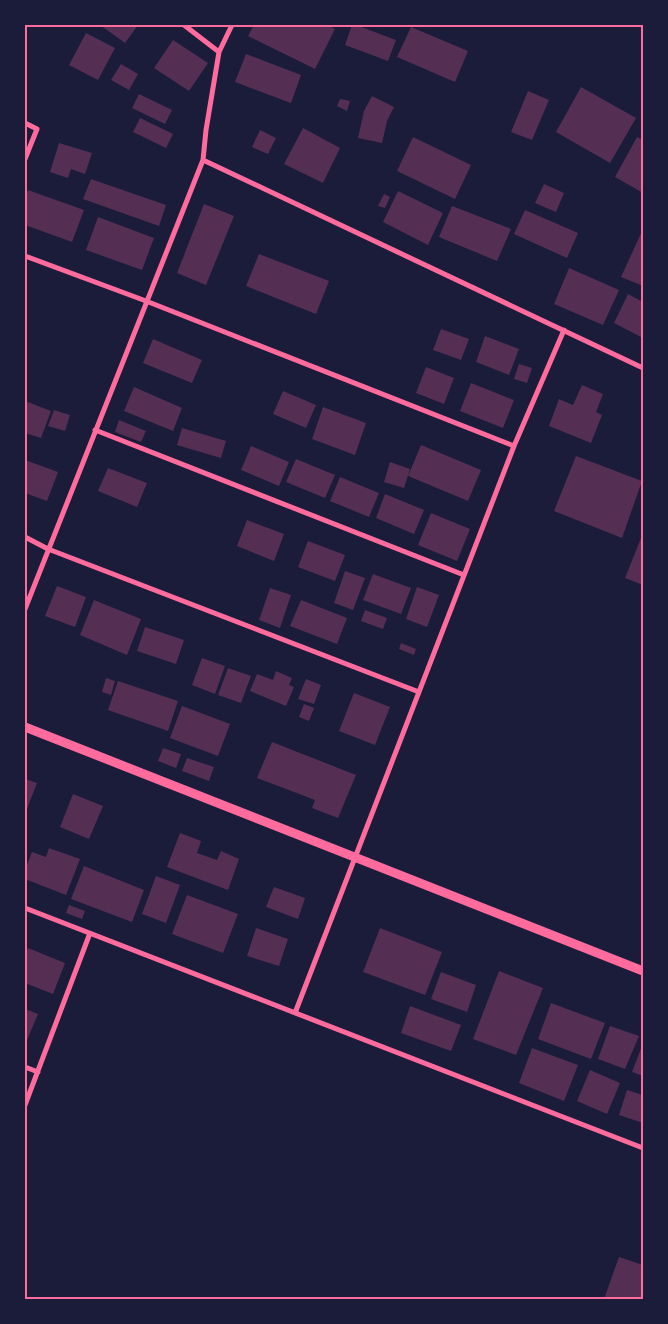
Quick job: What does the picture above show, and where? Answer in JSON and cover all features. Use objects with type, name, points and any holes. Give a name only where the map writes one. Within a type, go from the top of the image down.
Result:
[{"type":"street","points":[[184,25],[220,52]]},
{"type":"street","points":[[25,609],[203,160],[206,130],[220,52],[232,25]]},
{"type":"street","points":[[25,123],[37,129],[25,159]]},
{"type":"street","points":[[203,160],[643,368]]},
{"type":"street","points":[[25,256],[146,301],[514,446]]},
{"type":"street","points":[[295,1013],[514,446],[564,330]]},
{"type":"street","points":[[95,430],[464,575]]},
{"type":"street","points":[[25,538],[48,549],[419,692]]},
{"type":"street","points":[[25,727],[643,971]]},
{"type":"street","points":[[25,908],[643,1148]]},
{"type":"street","points":[[25,1105],[90,933]]},
{"type":"street","points":[[25,1067],[38,1072]]},
{"type":"building","points":[[100,25],[138,25],[125,43]]},
{"type":"building","points":[[254,25],[327,25],[335,29],[315,69],[248,36]]},
{"type":"building","points":[[352,25],[396,40],[388,61],[345,45]]},
{"type":"building","points":[[411,27],[468,51],[455,82],[397,57]]},
{"type":"building","points":[[86,33],[115,48],[98,80],[69,65]]},
{"type":"building","points":[[173,40],[208,63],[189,91],[154,68]]},
{"type":"building","points":[[246,54],[301,75],[291,103],[235,82]]},
{"type":"building","points":[[121,64],[138,74],[129,90],[111,80]]},
{"type":"building","points":[[581,87],[636,118],[610,163],[556,132]]},
{"type":"building","points":[[528,91],[549,100],[532,140],[511,132]]},
{"type":"building","points":[[139,94],[172,110],[165,124],[132,108]]},
{"type":"building","points":[[372,96],[394,107],[387,121],[382,143],[358,138],[364,111]]},
{"type":"building","points":[[340,99],[350,101],[347,111],[337,106]]},
{"type":"building","points":[[140,118],[173,134],[166,148],[133,132]]},
{"type":"building","points":[[303,128],[340,148],[323,183],[284,164]]},
{"type":"building","points":[[260,130],[276,138],[268,154],[252,147]]},
{"type":"building","points":[[413,137],[471,165],[455,199],[397,171]]},
{"type":"building","points":[[637,137],[643,140],[643,193],[615,177]]},
{"type":"building","points":[[59,143],[92,153],[85,174],[71,169],[68,178],[50,172]]},
{"type":"building","points":[[91,179],[166,205],[159,226],[83,199]]},
{"type":"building","points":[[544,184],[564,193],[556,212],[535,203]]},
{"type":"building","points":[[28,190],[84,210],[72,242],[25,225],[25,199]]},
{"type":"building","points":[[398,191],[443,213],[428,245],[383,222]]},
{"type":"building","points":[[384,194],[390,197],[385,208],[378,206]]},
{"type":"building","points":[[204,204],[234,216],[206,285],[177,273]]},
{"type":"building","points":[[452,206],[511,229],[497,261],[439,237]]},
{"type":"building","points":[[525,210],[578,233],[567,258],[514,234]]},
{"type":"building","points":[[98,217],[154,238],[142,270],[86,250]]},
{"type":"building","points":[[643,229],[643,286],[621,277]]},
{"type":"building","points":[[259,254],[329,281],[316,314],[246,286]]},
{"type":"building","points":[[569,268],[619,290],[603,325],[554,304]]},
{"type":"building","points":[[628,294],[643,302],[643,338],[614,323]]},
{"type":"building","points":[[441,329],[469,339],[461,360],[433,350]]},
{"type":"building","points":[[485,336],[519,349],[509,375],[476,362]]},
{"type":"building","points":[[153,339],[202,360],[192,383],[143,363]]},
{"type":"building","points":[[519,364],[532,368],[527,383],[514,379]]},
{"type":"building","points":[[426,367],[454,378],[444,404],[416,393]]},
{"type":"building","points":[[471,383],[514,400],[503,428],[460,411]]},
{"type":"building","points":[[582,385],[603,394],[596,412],[602,415],[591,443],[549,426],[559,399],[573,405]]},
{"type":"building","points":[[134,387],[182,408],[173,431],[124,411]]},
{"type":"building","points":[[283,391],[316,405],[306,428],[273,414]]},
{"type":"building","points":[[25,401],[51,411],[41,438],[25,433]]},
{"type":"building","points":[[323,407],[366,423],[355,455],[312,439]]},
{"type":"building","points":[[54,410],[70,415],[65,431],[48,426]]},
{"type":"building","points":[[119,420],[146,431],[141,442],[115,432]]},
{"type":"building","points":[[182,428],[226,441],[221,458],[177,445]]},
{"type":"building","points":[[421,445],[481,470],[468,501],[408,476]]},
{"type":"building","points":[[251,446],[289,462],[279,486],[241,470]]},
{"type":"building","points":[[576,456],[642,481],[622,538],[554,511]]},
{"type":"building","points":[[296,459],[335,475],[325,498],[286,482]]},
{"type":"building","points":[[25,460],[58,472],[47,501],[25,493]]},
{"type":"building","points":[[390,462],[410,469],[404,488],[384,482]]},
{"type":"building","points":[[108,468],[147,483],[137,507],[98,491]]},
{"type":"building","points":[[340,477],[379,493],[369,517],[330,501]]},
{"type":"building","points":[[385,494],[424,510],[414,534],[376,518]]},
{"type":"building","points":[[431,513],[470,529],[457,561],[418,545]]},
{"type":"building","points":[[247,520],[284,534],[274,561],[237,546]]},
{"type":"building","points":[[643,533],[643,585],[625,578]]},
{"type":"building","points":[[308,541],[345,555],[335,581],[298,567]]},
{"type":"building","points":[[345,571],[365,578],[353,610],[334,603]]},
{"type":"building","points":[[373,574],[411,588],[401,614],[363,600]]},
{"type":"building","points":[[57,586],[86,597],[75,627],[45,616]]},
{"type":"building","points":[[417,587],[439,595],[427,627],[406,619]]},
{"type":"building","points":[[270,588],[291,595],[280,628],[259,620]]},
{"type":"building","points":[[94,600],[141,619],[127,655],[80,635]]},
{"type":"building","points":[[301,600],[347,618],[337,644],[290,626]]},
{"type":"building","points":[[365,610],[387,618],[383,629],[361,621]]},
{"type":"building","points":[[145,627],[184,640],[176,664],[137,651]]},
{"type":"building","points":[[401,643],[416,649],[414,655],[399,649]]},
{"type":"building","points":[[202,658],[225,666],[215,694],[192,685]]},
{"type":"building","points":[[228,668],[251,676],[241,703],[218,695]]},
{"type":"building","points":[[276,671],[292,678],[289,685],[294,687],[286,706],[250,691],[257,674],[273,680]]},
{"type":"building","points":[[106,678],[115,681],[111,695],[102,692]]},
{"type":"building","points":[[306,679],[321,685],[314,704],[298,699]]},
{"type":"building","points":[[118,681],[178,701],[168,731],[108,710]]},
{"type":"building","points":[[354,693],[390,707],[375,745],[339,731]]},
{"type":"building","points":[[304,704],[314,708],[309,721],[299,717]]},
{"type":"building","points":[[182,706],[230,724],[218,756],[170,738]]},
{"type":"building","points":[[272,742],[356,775],[338,818],[312,808],[315,800],[257,778]]},
{"type":"building","points":[[163,748],[181,754],[176,768],[158,761]]},
{"type":"building","points":[[187,758],[214,767],[209,781],[182,771]]},
{"type":"building","points":[[25,779],[37,783],[25,814]]},
{"type":"building","points":[[73,794],[103,806],[89,839],[60,827]]},
{"type":"building","points":[[180,833],[201,841],[197,853],[217,860],[221,851],[239,859],[228,890],[167,867]]},
{"type":"building","points":[[49,848],[80,859],[66,895],[25,879],[25,870],[32,852],[46,857]]},
{"type":"building","points":[[84,866],[144,890],[132,922],[71,899]]},
{"type":"building","points":[[156,876],[180,885],[166,923],[142,914]]},
{"type":"building","points":[[274,887],[305,898],[298,919],[266,907]]},
{"type":"building","points":[[187,895],[238,914],[223,953],[172,934]]},
{"type":"building","points":[[69,905],[85,911],[82,919],[66,913]]},
{"type":"building","points":[[256,928],[288,939],[279,966],[247,956]]},
{"type":"building","points":[[380,928],[442,952],[425,995],[363,972]]},
{"type":"building","points":[[28,948],[65,963],[53,994],[25,983],[25,956]]},
{"type":"building","points":[[499,971],[543,988],[516,1055],[473,1039]]},
{"type":"building","points":[[441,972],[476,985],[467,1012],[431,999]]},
{"type":"building","points":[[551,1003],[605,1023],[591,1059],[538,1039]]},
{"type":"building","points":[[410,1006],[461,1025],[451,1051],[401,1033]]},
{"type":"building","points":[[25,1009],[38,1014],[25,1045]]},
{"type":"building","points":[[610,1026],[639,1036],[625,1069],[598,1059]]},
{"type":"building","points":[[643,1043],[643,1076],[632,1072]]},
{"type":"building","points":[[532,1048],[578,1065],[564,1101],[519,1083]]},
{"type":"building","points":[[590,1070],[620,1083],[607,1114],[577,1101]]},
{"type":"building","points":[[627,1090],[643,1095],[643,1123],[619,1115]]},
{"type":"building","points":[[619,1257],[643,1265],[643,1299],[604,1299]]}]
